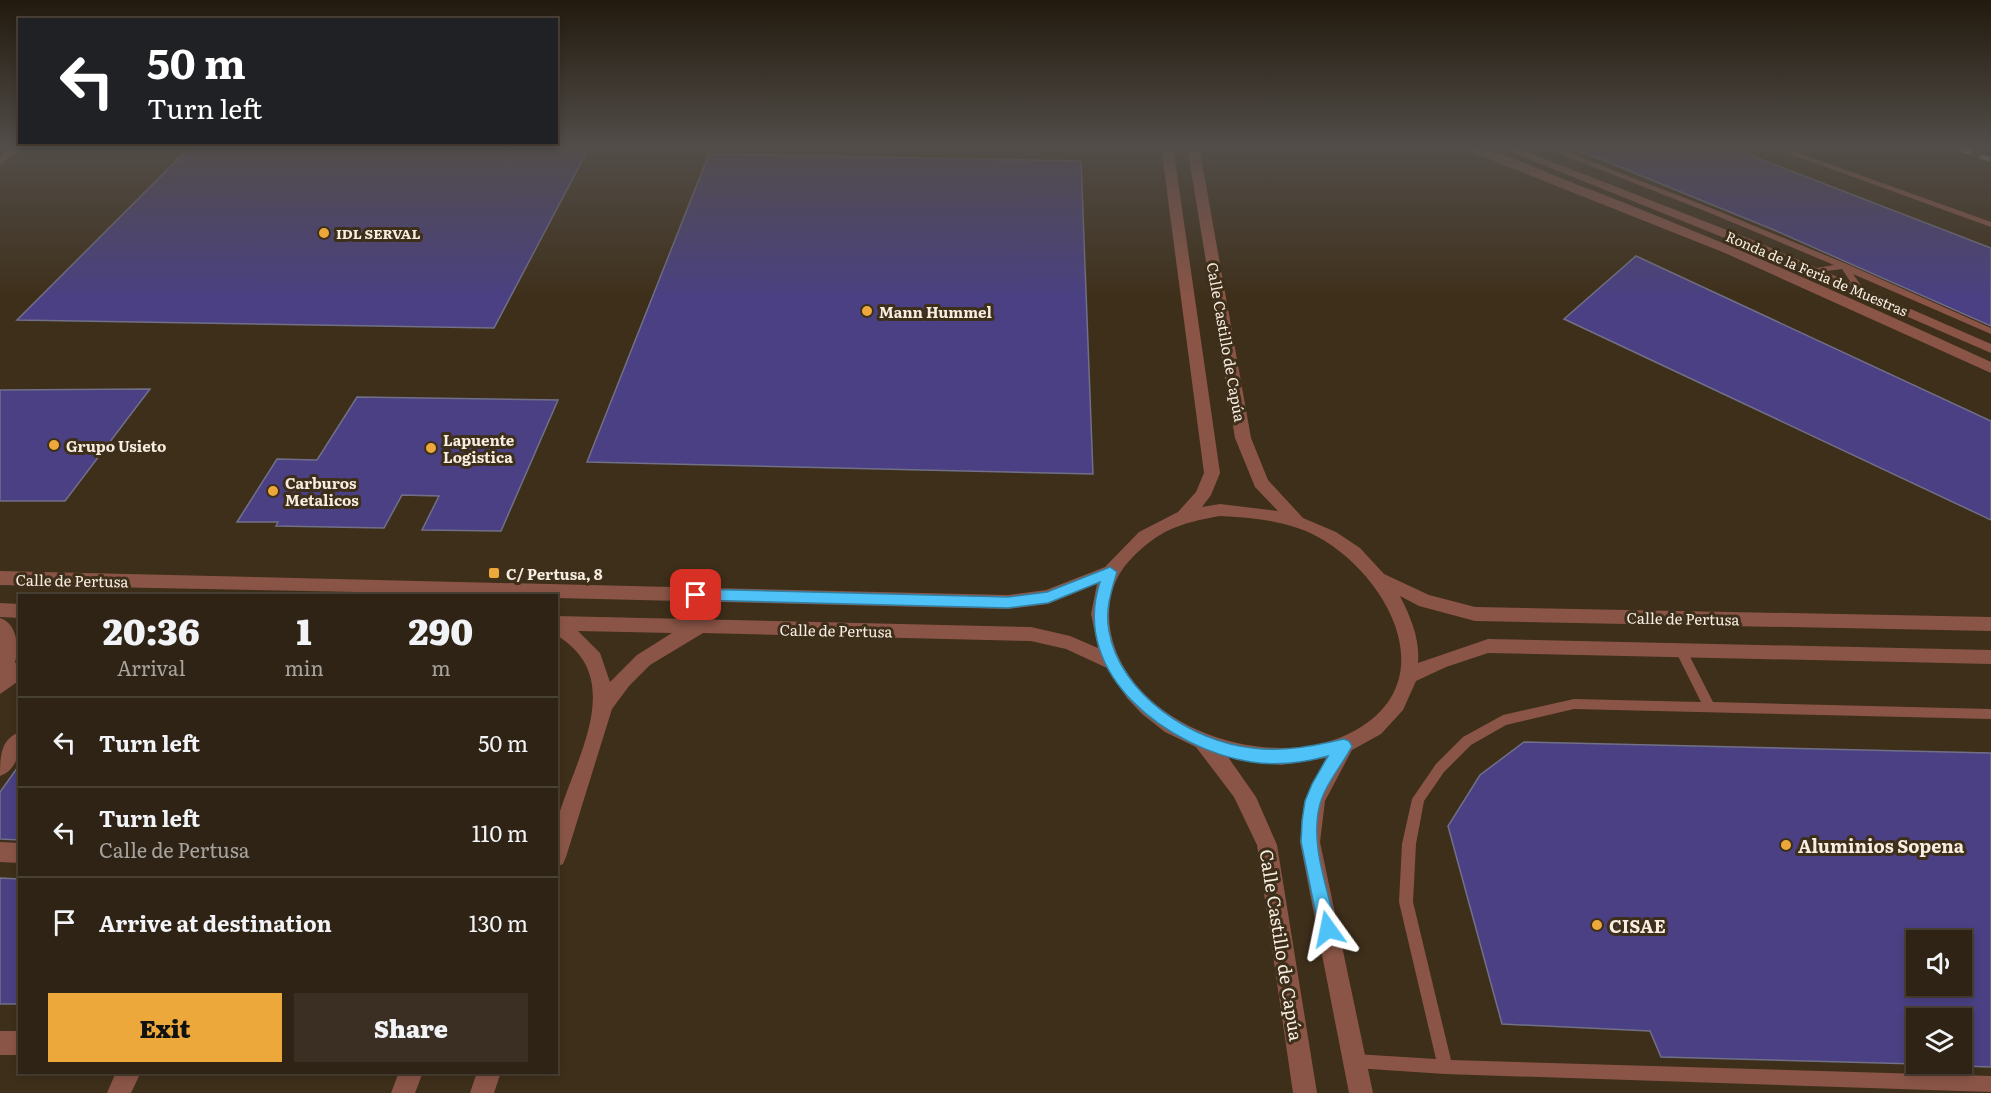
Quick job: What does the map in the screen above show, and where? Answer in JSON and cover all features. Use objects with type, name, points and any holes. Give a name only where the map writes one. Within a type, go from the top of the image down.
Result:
[{"type":"street","name":"Calle Castillo de Capúa","points":[[1174,197],[1212,473],[1203,495],[1184,516]]},
{"type":"street","name":"Calle Castillo de Capúa","points":[[1202,197],[1243,438],[1261,483],[1297,521]]},
{"type":"street","name":"Ronda de la Feria de Muestras","points":[[1594,197],[1773,269],[1991,368]]},
{"type":"street","name":"Ronda de la Feria de Muestras","points":[[1633,197],[1814,271],[1991,349]]},
{"type":"street","points":[[1220,510],[1258,512],[1297,521],[1329,535],[1358,555],[1382,579],[1401,609],[1411,643],[1408,676],[1396,704],[1374,728],[1344,746],[1300,756],[1252,755],[1204,742],[1164,721],[1133,693],[1112,662],[1101,630],[1101,600],[1110,572],[1131,548],[1157,528],[1184,516],[1220,510]]},
{"type":"street","name":"Calle de Pertusa","points":[[0,578],[1008,602],[1048,597],[1110,572]]},
{"type":"street","name":"Calle de Pertusa","points":[[1382,579],[1425,601],[1475,614],[1991,624]]},
{"type":"street","name":"Calle de Pertusa","points":[[0,610],[18,611]]},
{"type":"street","name":"Calle de Pertusa","points":[[558,624],[1032,634],[1070,643],[1112,662]]},
{"type":"street","points":[[0,625],[7,633],[9,646],[0,680]]},
{"type":"street","points":[[558,625],[591,650],[599,664],[604,705]]},
{"type":"street","points":[[558,851],[604,705],[631,669],[647,655],[703,627]]},
{"type":"street","points":[[1408,676],[1441,661],[1488,646],[1991,657]]},
{"type":"street","points":[[0,686],[18,671]]},
{"type":"street","name":"Calle Castillo de Capúa","points":[[1204,742],[1239,786],[1254,812],[1267,845],[1305,1093]]},
{"type":"street","points":[[0,767],[18,743]]},
{"type":"street","points":[[1344,746],[1320,784],[1313,801],[1310,842],[1361,1093]]},
{"type":"street","points":[[0,852],[18,852]]},
{"type":"street","points":[[0,1043],[18,1043]]},
{"type":"street","points":[[118,1093],[128,1074]]},
{"type":"street","points":[[403,1093],[410,1074]]},
{"type":"street","points":[[482,1093],[488,1074]]},
{"type":"lane","points":[[1677,197],[1844,266],[1991,331]]},
{"type":"lane","points":[[1913,197],[1991,225]]},
{"type":"lane","points":[[1814,271],[1844,266]]},
{"type":"lane","points":[[1844,266],[1861,291]]},
{"type":"lane","points":[[1681,650],[1709,707]]},
{"type":"lane","points":[[1445,1067],[1406,902],[1409,844],[1418,799],[1440,768],[1467,741],[1503,720],[1574,704],[1991,714]]},
{"type":"lane","points":[[1355,1061],[1445,1067],[1991,1084]]},
{"type":"building","name":"IDL SERVAL","points":[[140,197],[563,197],[494,328],[17,320]]},
{"type":"building","name":"Mann Hummel","points":[[692,197],[1082,197],[1093,474],[587,462]]},
{"type":"building","points":[[1693,197],[1859,197],[1991,248],[1991,326],[1774,230]]},
{"type":"building","points":[[1636,256],[1991,421],[1991,520],[1564,319]]},
{"type":"building","name":"Grupo Usieto","points":[[150,389],[65,501],[0,501],[0,390]]},
{"type":"building","name":"Lapuente Logistica","points":[[357,397],[558,400],[501,531],[422,530],[439,496],[402,495],[384,528],[276,526],[278,522],[237,522],[277,459],[317,460]]},
{"type":"building","points":[[1524,742],[1991,753],[1991,1067],[1972,1066],[1972,1008],[1906,1008],[1906,1064],[1661,1057],[1650,1031],[1502,1024],[1448,826],[1480,775]]},
{"type":"building","points":[[18,767],[18,840],[0,839],[0,792]]},
{"type":"building","points":[[0,878],[18,879],[18,1004],[0,1004]]},
{"type":"place","name":"IDL SERVAL","points":[[324,233]]},
{"type":"place","name":"Mann Hummel","points":[[867,311]]},
{"type":"place","name":"Grupo Usieto","points":[[54,445]]},
{"type":"place","name":"Lapuente Logistica","points":[[431,448]]},
{"type":"place","name":"Carburos Metalicos","points":[[273,491]]},
{"type":"place","name":"C/ Pertusa, 8","points":[[494,573]]},
{"type":"place","name":"Aluminios Sopena","points":[[1786,845]]},
{"type":"place","name":"CISAE","points":[[1597,925]]},
{"type":"route","points":[[696,595],[1027,601],[1068,591],[1110,572],[1101,600],[1101,630],[1112,662],[1133,693],[1164,721],[1204,742],[1252,755],[1300,756],[1344,746],[1320,784],[1313,801],[1310,821],[1310,842],[1328,929]]}]
